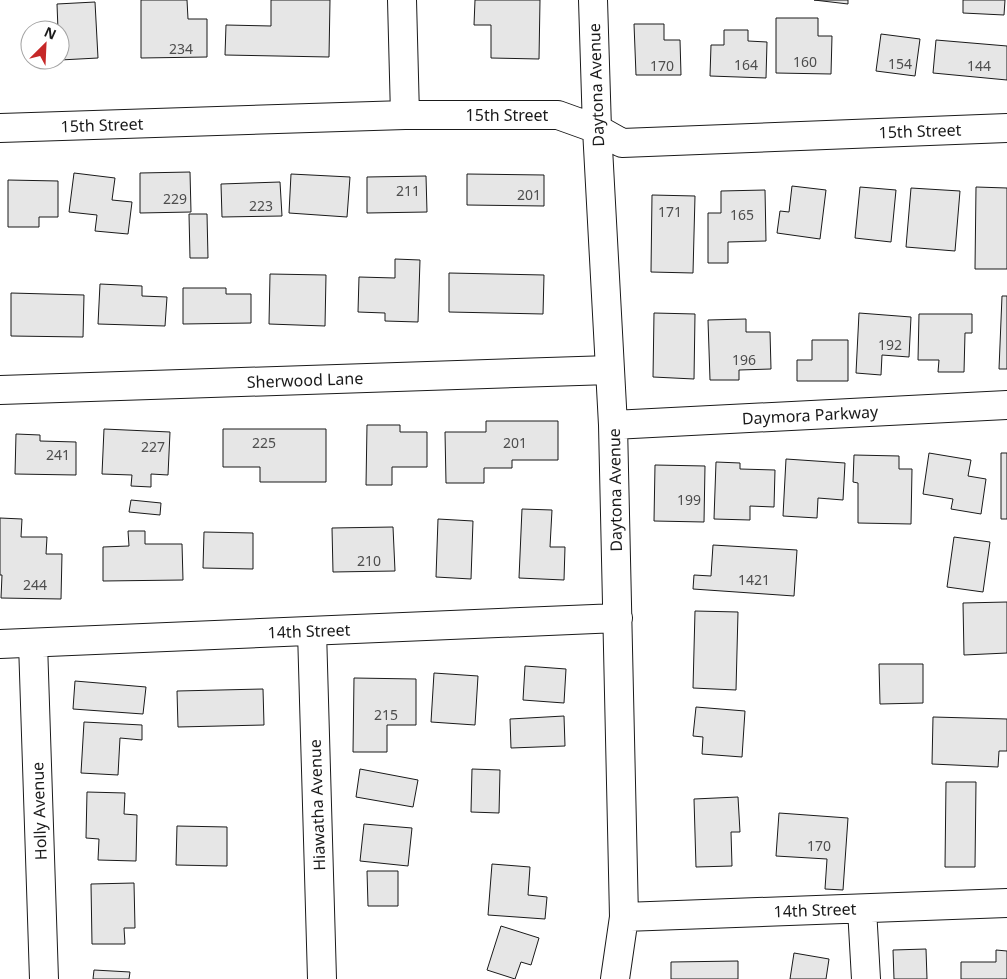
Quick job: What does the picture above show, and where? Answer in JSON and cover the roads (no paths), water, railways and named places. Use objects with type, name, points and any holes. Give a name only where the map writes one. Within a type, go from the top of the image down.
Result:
[{"type":"street","points":[[402,0],[405,115]]},
{"type":"street","name":"Daytona Avenue","points":[[593,0],[597,129],[614,425],[624,917],[615,979]]},
{"type":"street","name":"15th Street","points":[[0,128],[405,115],[558,114],[597,129],[622,142],[1007,128]]},
{"type":"street","name":"Sherwood Lane","points":[[0,390],[610,370]]},
{"type":"street","name":"Daymora Parkway","points":[[614,425],[1007,405]]},
{"type":"street","name":"14th Street","points":[[0,644],[618,618]]},
{"type":"street","name":"Hiawatha Avenue","points":[[312,631],[322,979]]},
{"type":"street","name":"Holly Avenue","points":[[34,643],[44,979]]},
{"type":"street","name":"14th Street","points":[[624,917],[1007,903]]},
{"type":"street","points":[[862,908],[866,979]]}]
